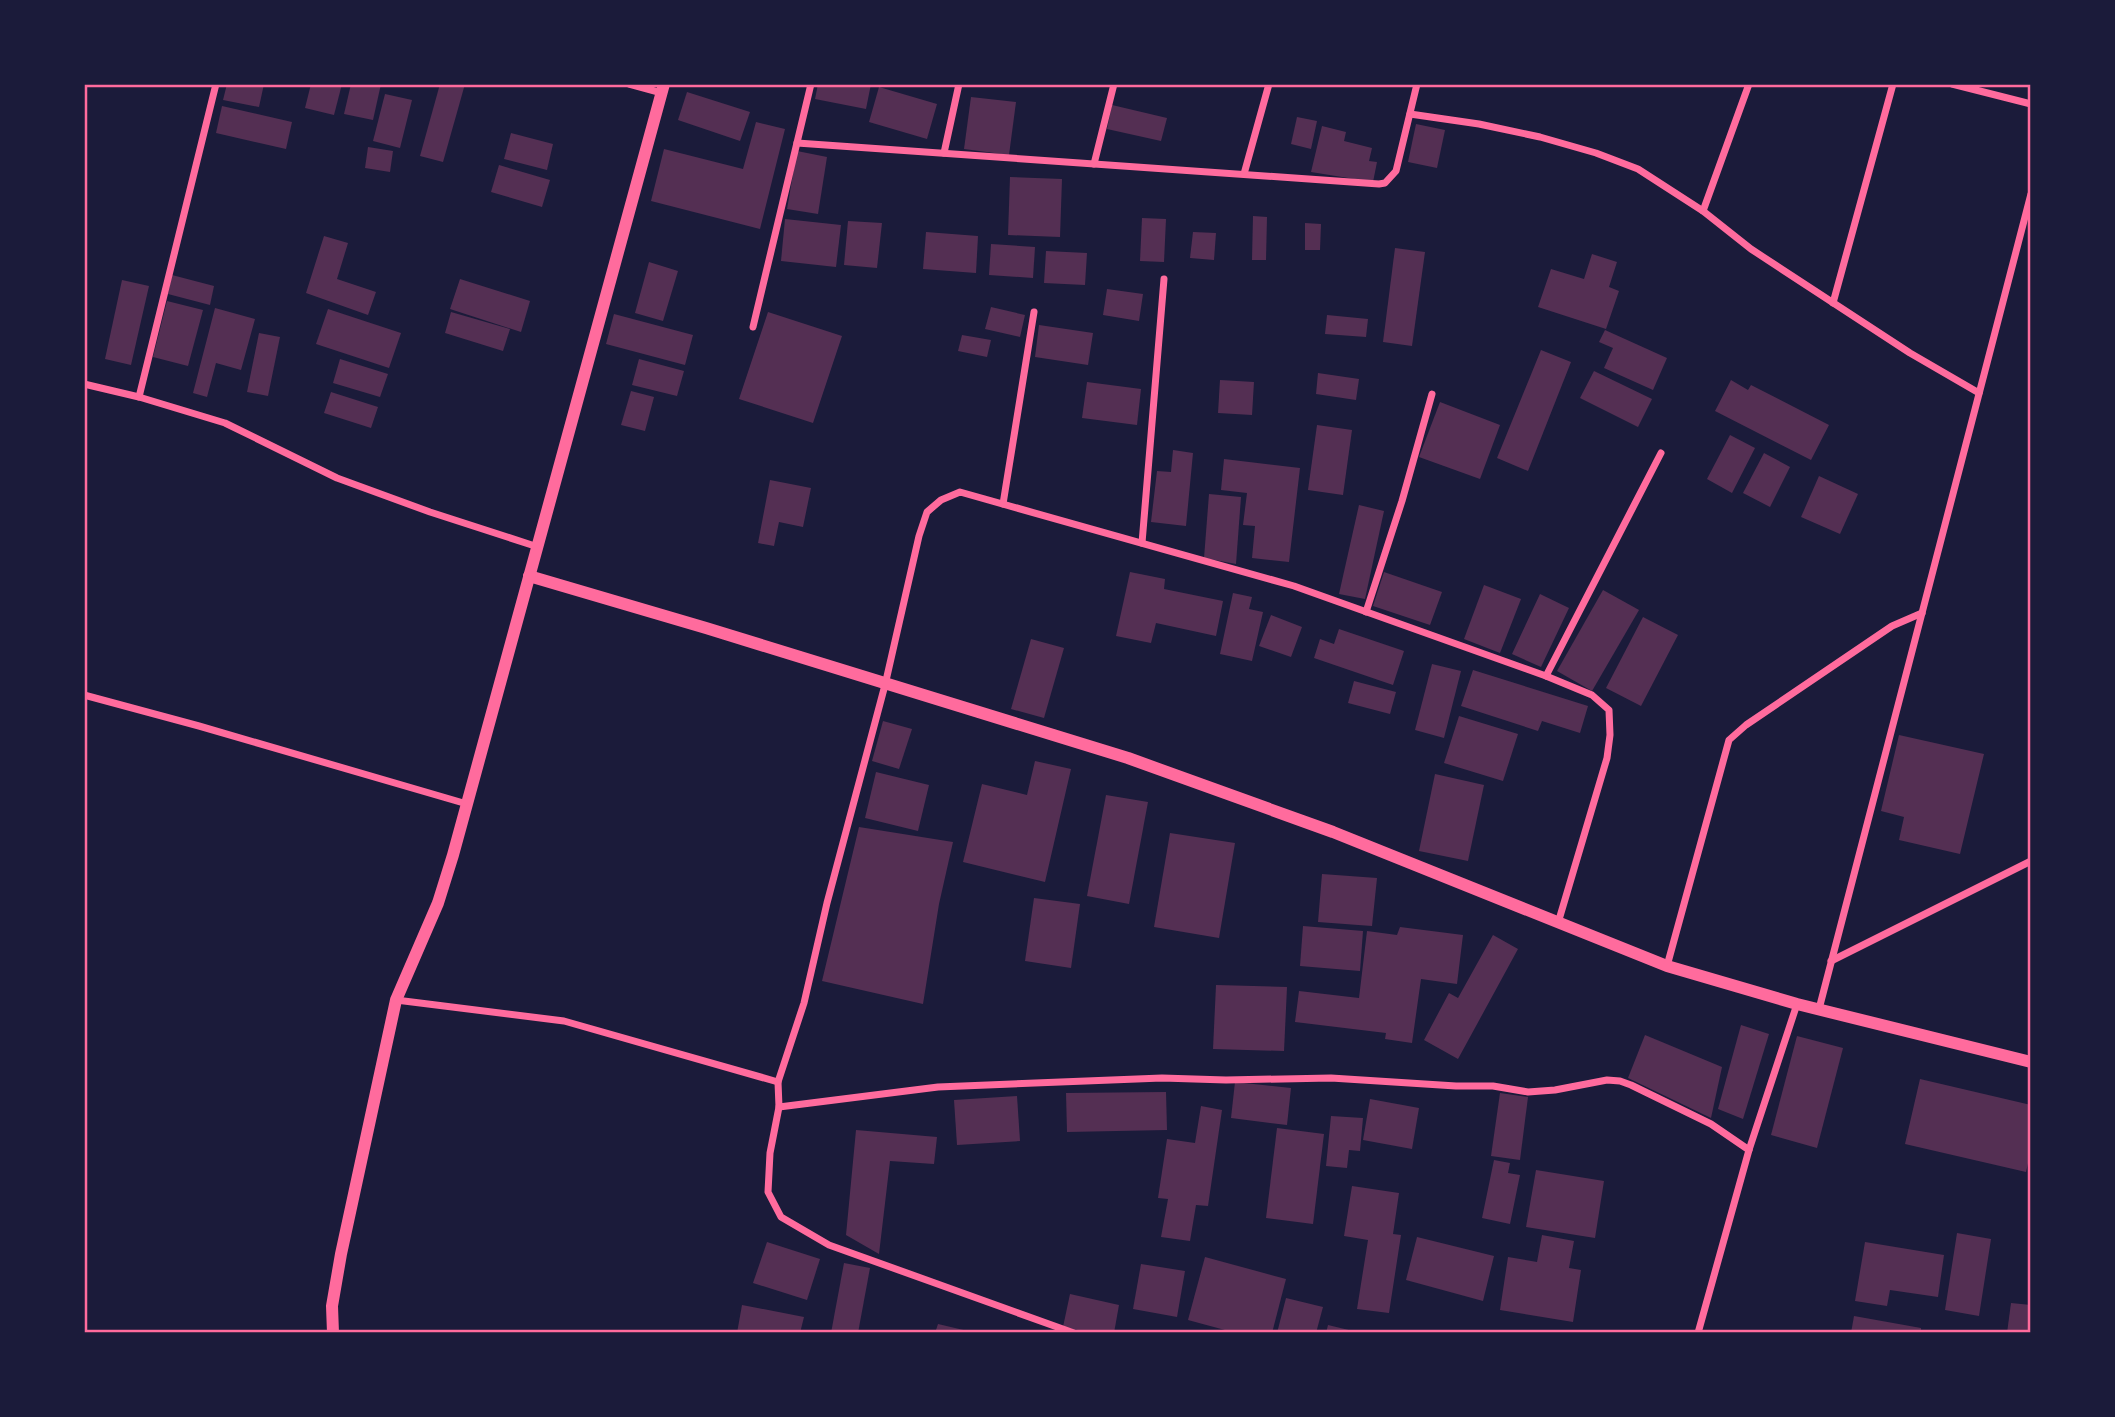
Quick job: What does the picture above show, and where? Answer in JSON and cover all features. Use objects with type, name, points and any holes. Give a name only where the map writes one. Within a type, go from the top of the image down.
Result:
[{"type":"street","points":[[139,397],[216,84]]},
{"type":"street","points":[[333,1333],[332,1306],[374,1093],[396,1000],[438,903],[467,804],[663,88],[629,84]]},
{"type":"street","points":[[753,327],[811,84]]},
{"type":"street","points":[[944,153],[959,84]]},
{"type":"street","points":[[1094,164],[1114,84]]},
{"type":"street","points":[[1244,174],[1269,84]]},
{"type":"street","points":[[797,143],[1379,184],[1385,183],[1396,170],[1417,84]]},
{"type":"street","points":[[1703,211],[1749,84]]},
{"type":"street","points":[[1833,303],[1893,84]]},
{"type":"street","points":[[1952,84],[2031,104]]},
{"type":"street","points":[[1410,114],[1479,124],[1540,137],[1596,153],[1638,169],[1703,211],[1751,249],[1833,303],[1910,353],[1979,393]]},
{"type":"street","points":[[1819,1009],[2031,194]]},
{"type":"street","points":[[1142,543],[1164,279]]},
{"type":"street","points":[[1003,504],[1034,312]]},
{"type":"street","points":[[84,384],[139,397],[225,424],[337,478],[538,547]]},
{"type":"street","points":[[1366,612],[1402,501],[1432,394]]},
{"type":"street","points":[[1546,676],[1661,453]]},
{"type":"street","points":[[1074,1333],[829,1245],[780,1217],[768,1192],[769,1153],[779,1107],[778,1082],[804,1003],[827,903],[885,685],[919,536],[927,512],[941,500],[960,492],[1294,586],[1592,695],[1609,710],[1607,758],[1558,923]]},
{"type":"street","points":[[529,576],[1128,758],[1333,832],[1667,966],[1797,1004],[2031,1062]]},
{"type":"street","points":[[1667,966],[1729,740],[1746,725],[1892,626],[1922,613]]},
{"type":"street","points":[[84,695],[467,804]]},
{"type":"street","points":[[1832,961],[2031,861]]},
{"type":"street","points":[[396,1000],[564,1021],[778,1082]]},
{"type":"street","points":[[1698,1333],[1749,1150],[1797,1004]]},
{"type":"street","points":[[779,1107],[938,1087],[1162,1078],[1331,1078],[1493,1087],[1528,1092],[1608,1080],[1620,1081],[1711,1124],[1749,1150]]},
{"type":"building","points":[[227,84],[264,84],[259,107],[223,100]]},
{"type":"building","points":[[311,84],[342,84],[334,115],[305,108]]},
{"type":"building","points":[[351,84],[381,84],[373,120],[344,114]]},
{"type":"building","points":[[440,84],[465,84],[443,162],[420,156]]},
{"type":"building","points":[[818,84],[871,84],[866,109],[815,99]]},
{"type":"building","points":[[879,87],[937,104],[927,139],[869,122]]},
{"type":"building","points":[[687,92],[750,112],[740,141],[678,120]]},
{"type":"building","points":[[385,94],[412,100],[400,148],[373,141]]},
{"type":"building","points":[[971,97],[1016,102],[1009,155],[964,149]]},
{"type":"building","points":[[1112,105],[1167,118],[1161,141],[1107,129]]},
{"type":"building","points":[[222,106],[292,122],[286,149],[216,133]]},
{"type":"building","points":[[1297,117],[1317,121],[1311,149],[1291,144]]},
{"type":"building","points":[[756,122],[785,129],[760,229],[651,201],[664,149],[743,169]]},
{"type":"building","points":[[1416,124],[1445,130],[1437,168],[1408,162]]},
{"type":"building","points":[[1322,126],[1346,132],[1344,141],[1372,148],[1369,161],[1377,162],[1373,182],[1311,172]]},
{"type":"building","points":[[511,133],[553,144],[547,170],[504,159]]},
{"type":"building","points":[[368,147],[393,151],[390,172],[365,168]]},
{"type":"building","points":[[797,151],[827,157],[818,214],[787,209]]},
{"type":"building","points":[[499,165],[550,180],[542,207],[491,192]]},
{"type":"building","points":[[1010,177],[1062,179],[1060,237],[1008,235]]},
{"type":"building","points":[[1253,216],[1267,217],[1266,260],[1252,260]]},
{"type":"building","points":[[1142,218],[1166,219],[1164,262],[1140,261]]},
{"type":"building","points":[[785,219],[841,225],[836,267],[781,261]]},
{"type":"building","points":[[848,221],[882,223],[877,268],[844,265]]},
{"type":"building","points":[[1305,223],[1321,224],[1320,250],[1305,250]]},
{"type":"building","points":[[926,232],[978,236],[976,273],[923,269]]},
{"type":"building","points":[[1193,232],[1216,233],[1214,260],[1190,258]]},
{"type":"building","points":[[324,236],[348,243],[337,279],[376,292],[368,315],[306,293]]},
{"type":"building","points":[[991,244],[1035,247],[1033,278],[989,275]]},
{"type":"building","points":[[1395,248],[1425,252],[1412,346],[1383,342]]},
{"type":"building","points":[[1046,251],[1087,253],[1085,285],[1044,283]]},
{"type":"building","points":[[1592,254],[1617,262],[1609,287],[1619,291],[1606,329],[1538,307],[1551,269],[1584,279]]},
{"type":"building","points":[[649,262],[678,271],[663,321],[635,313]]},
{"type":"building","points":[[172,275],[214,286],[210,305],[168,294]]},
{"type":"building","points":[[460,279],[530,301],[521,332],[450,309]]},
{"type":"building","points":[[122,280],[149,286],[131,365],[105,359]]},
{"type":"building","points":[[1107,289],[1143,294],[1139,321],[1103,315]]},
{"type":"building","points":[[167,301],[203,310],[188,366],[153,357]]},
{"type":"building","points":[[991,307],[1025,315],[1020,337],[985,329]]},
{"type":"building","points":[[215,308],[255,319],[241,370],[216,363],[207,397],[193,393]]},
{"type":"building","points":[[328,309],[401,333],[389,368],[316,344]]},
{"type":"building","points":[[451,312],[510,329],[503,351],[445,333]]},
{"type":"building","points":[[768,312],[842,336],[813,423],[739,399]]},
{"type":"building","points":[[614,314],[693,335],[685,365],[606,344]]},
{"type":"building","points":[[1327,315],[1368,319],[1366,337],[1325,334]]},
{"type":"building","points":[[1039,325],[1093,333],[1088,365],[1035,357]]},
{"type":"building","points":[[1605,330],[1667,358],[1653,390],[1604,368],[1613,348],[1599,342]]},
{"type":"building","points":[[259,333],[280,337],[268,396],[247,392]]},
{"type":"building","points":[[962,335],[991,340],[987,357],[958,351]]},
{"type":"building","points":[[1541,350],[1571,362],[1528,471],[1497,458]]},
{"type":"building","points":[[340,359],[388,374],[380,397],[333,383]]},
{"type":"building","points":[[639,359],[684,371],[677,396],[632,385]]},
{"type":"building","points":[[1594,371],[1652,399],[1638,427],[1580,398]]},
{"type":"building","points":[[1318,373],[1359,379],[1356,400],[1316,394]]},
{"type":"building","points":[[1220,380],[1254,382],[1252,415],[1218,413]]},
{"type":"building","points":[[1731,380],[1748,390],[1751,385],[1829,425],[1811,460],[1715,411]]},
{"type":"building","points":[[1087,382],[1141,389],[1137,425],[1082,418]]},
{"type":"building","points":[[631,391],[654,397],[645,431],[621,425]]},
{"type":"building","points":[[331,392],[378,407],[371,428],[324,413]]},
{"type":"building","points":[[1440,402],[1500,425],[1480,479],[1419,457]]},
{"type":"building","points":[[1317,425],[1352,430],[1343,495],[1308,490]]},
{"type":"building","points":[[1730,435],[1755,448],[1732,493],[1707,479]]},
{"type":"building","points":[[1173,450],[1193,453],[1186,526],[1151,522],[1157,471],[1171,472]]},
{"type":"building","points":[[1764,453],[1790,467],[1770,507],[1743,493]]},
{"type":"building","points":[[1224,459],[1300,468],[1289,562],[1252,558],[1255,526],[1243,525],[1247,493],[1221,490]]},
{"type":"building","points":[[1819,476],[1858,494],[1840,534],[1801,517]]},
{"type":"building","points":[[770,480],[811,488],[803,527],[779,522],[774,546],[758,543]]},
{"type":"building","points":[[1209,494],[1241,497],[1236,564],[1204,558]]},
{"type":"building","points":[[1359,505],[1384,511],[1365,599],[1339,594]]},
{"type":"building","points":[[1130,572],[1165,579],[1164,589],[1223,601],[1216,636],[1156,623],[1151,643],[1116,636]]},
{"type":"building","points":[[1384,572],[1442,592],[1430,625],[1373,606]]},
{"type":"building","points":[[1484,585],[1521,599],[1500,653],[1464,639]]},
{"type":"building","points":[[1603,590],[1639,610],[1592,691],[1557,671]]},
{"type":"building","points":[[1233,593],[1252,597],[1249,609],[1263,612],[1252,661],[1220,654]]},
{"type":"building","points":[[1540,594],[1569,608],[1541,667],[1512,654]]},
{"type":"building","points":[[1271,615],[1302,627],[1291,657],[1259,646]]},
{"type":"building","points":[[1643,617],[1678,635],[1641,706],[1606,688]]},
{"type":"building","points":[[1339,629],[1404,651],[1393,685],[1314,658],[1320,639],[1334,644]]},
{"type":"building","points":[[1031,639],[1064,648],[1044,718],[1011,709]]},
{"type":"building","points":[[1432,664],[1461,671],[1444,738],[1415,730]]},
{"type":"building","points":[[1473,670],[1588,706],[1580,733],[1542,721],[1538,731],[1461,706]]},
{"type":"building","points":[[1354,681],[1396,692],[1390,714],[1348,703]]},
{"type":"building","points":[[1459,716],[1518,734],[1503,781],[1444,763]]},
{"type":"building","points":[[883,721],[912,729],[899,769],[872,761]]},
{"type":"building","points":[[1899,735],[1984,754],[1960,854],[1899,840],[1904,817],[1881,811]]},
{"type":"building","points":[[1035,761],[1071,769],[1045,882],[963,862],[982,784],[1027,795]]},
{"type":"building","points":[[876,772],[929,785],[918,831],[865,818]]},
{"type":"building","points":[[1435,774],[1484,785],[1468,861],[1419,851]]},
{"type":"building","points":[[1106,795],[1148,802],[1129,904],[1087,896]]},
{"type":"building","points":[[859,827],[953,842],[939,904],[923,1004],[822,981]]},
{"type":"building","points":[[1170,833],[1235,843],[1219,938],[1154,927]]},
{"type":"building","points":[[1322,874],[1377,878],[1372,926],[1318,922]]},
{"type":"building","points":[[1034,898],[1080,904],[1071,968],[1025,961]]},
{"type":"building","points":[[1303,926],[1363,931],[1360,971],[1300,966]]},
{"type":"building","points":[[1400,927],[1463,935],[1457,984],[1421,979],[1412,1043],[1385,1039],[1386,1033],[1295,1022],[1299,991],[1359,998],[1367,931],[1397,935]]},
{"type":"building","points":[[1493,935],[1518,949],[1458,1059],[1424,1040],[1449,993],[1458,998]]},
{"type":"building","points":[[1216,985],[1287,987],[1284,1051],[1213,1049]]},
{"type":"building","points":[[1741,1025],[1769,1034],[1743,1119],[1718,1109]]},
{"type":"building","points":[[1645,1035],[1722,1067],[1711,1118],[1628,1078]]},
{"type":"building","points":[[1797,1036],[1843,1048],[1817,1148],[1771,1135]]},
{"type":"building","points":[[1920,1079],[2031,1105],[2031,1150],[2026,1172],[1905,1144]]},
{"type":"building","points":[[1235,1082],[1291,1088],[1287,1125],[1231,1118]]},
{"type":"building","points":[[1166,1092],[1167,1130],[1067,1132],[1066,1093]]},
{"type":"building","points":[[1500,1093],[1528,1097],[1520,1160],[1491,1156]]},
{"type":"building","points":[[1017,1096],[1020,1141],[957,1145],[954,1100]]},
{"type":"building","points":[[1370,1099],[1419,1108],[1412,1149],[1363,1140]]},
{"type":"building","points":[[1201,1106],[1222,1110],[1208,1206],[1196,1205],[1190,1241],[1161,1237],[1168,1199],[1158,1198],[1167,1139],[1195,1143]]},
{"type":"building","points":[[1331,1116],[1363,1118],[1360,1151],[1349,1150],[1347,1168],[1326,1166]]},
{"type":"building","points":[[1277,1128],[1324,1134],[1313,1224],[1266,1218]]},
{"type":"building","points":[[856,1130],[937,1137],[934,1164],[890,1161],[879,1254],[846,1235]]},
{"type":"building","points":[[1494,1160],[1510,1163],[1508,1173],[1520,1175],[1510,1224],[1482,1218]]},
{"type":"building","points":[[1536,1170],[1604,1181],[1595,1238],[1526,1227]]},
{"type":"building","points":[[1352,1186],[1399,1193],[1393,1234],[1401,1235],[1389,1313],[1357,1309],[1368,1240],[1344,1236]]},
{"type":"building","points":[[1957,1233],[1991,1239],[1979,1316],[1945,1310]]},
{"type":"building","points":[[1542,1235],[1574,1241],[1569,1268],[1581,1270],[1573,1322],[1500,1310],[1508,1257],[1537,1262]]},
{"type":"building","points":[[1417,1237],[1494,1256],[1483,1301],[1406,1280]]},
{"type":"building","points":[[767,1242],[820,1259],[807,1300],[753,1283]]},
{"type":"building","points":[[1865,1242],[1944,1255],[1938,1297],[1890,1290],[1887,1306],[1855,1301]]},
{"type":"building","points":[[1205,1257],[1286,1279],[1272,1333],[1236,1333],[1188,1320]]},
{"type":"building","points":[[844,1263],[870,1268],[858,1333],[831,1333]]},
{"type":"building","points":[[1141,1264],[1185,1271],[1177,1317],[1133,1309]]},
{"type":"building","points":[[1070,1294],[1119,1305],[1114,1333],[1092,1333],[1063,1327]]},
{"type":"building","points":[[1286,1298],[1323,1307],[1316,1333],[1277,1333]]},
{"type":"building","points":[[2011,1303],[2031,1305],[2031,1333],[2007,1333]]},
{"type":"building","points":[[742,1305],[804,1317],[800,1333],[737,1333]]},
{"type":"building","points":[[1854,1316],[1921,1328],[1921,1333],[1851,1333]]},
{"type":"building","points":[[938,1324],[972,1332],[972,1333],[935,1333]]},
{"type":"building","points":[[1328,1325],[1357,1332],[1357,1333],[1326,1333]]}]
